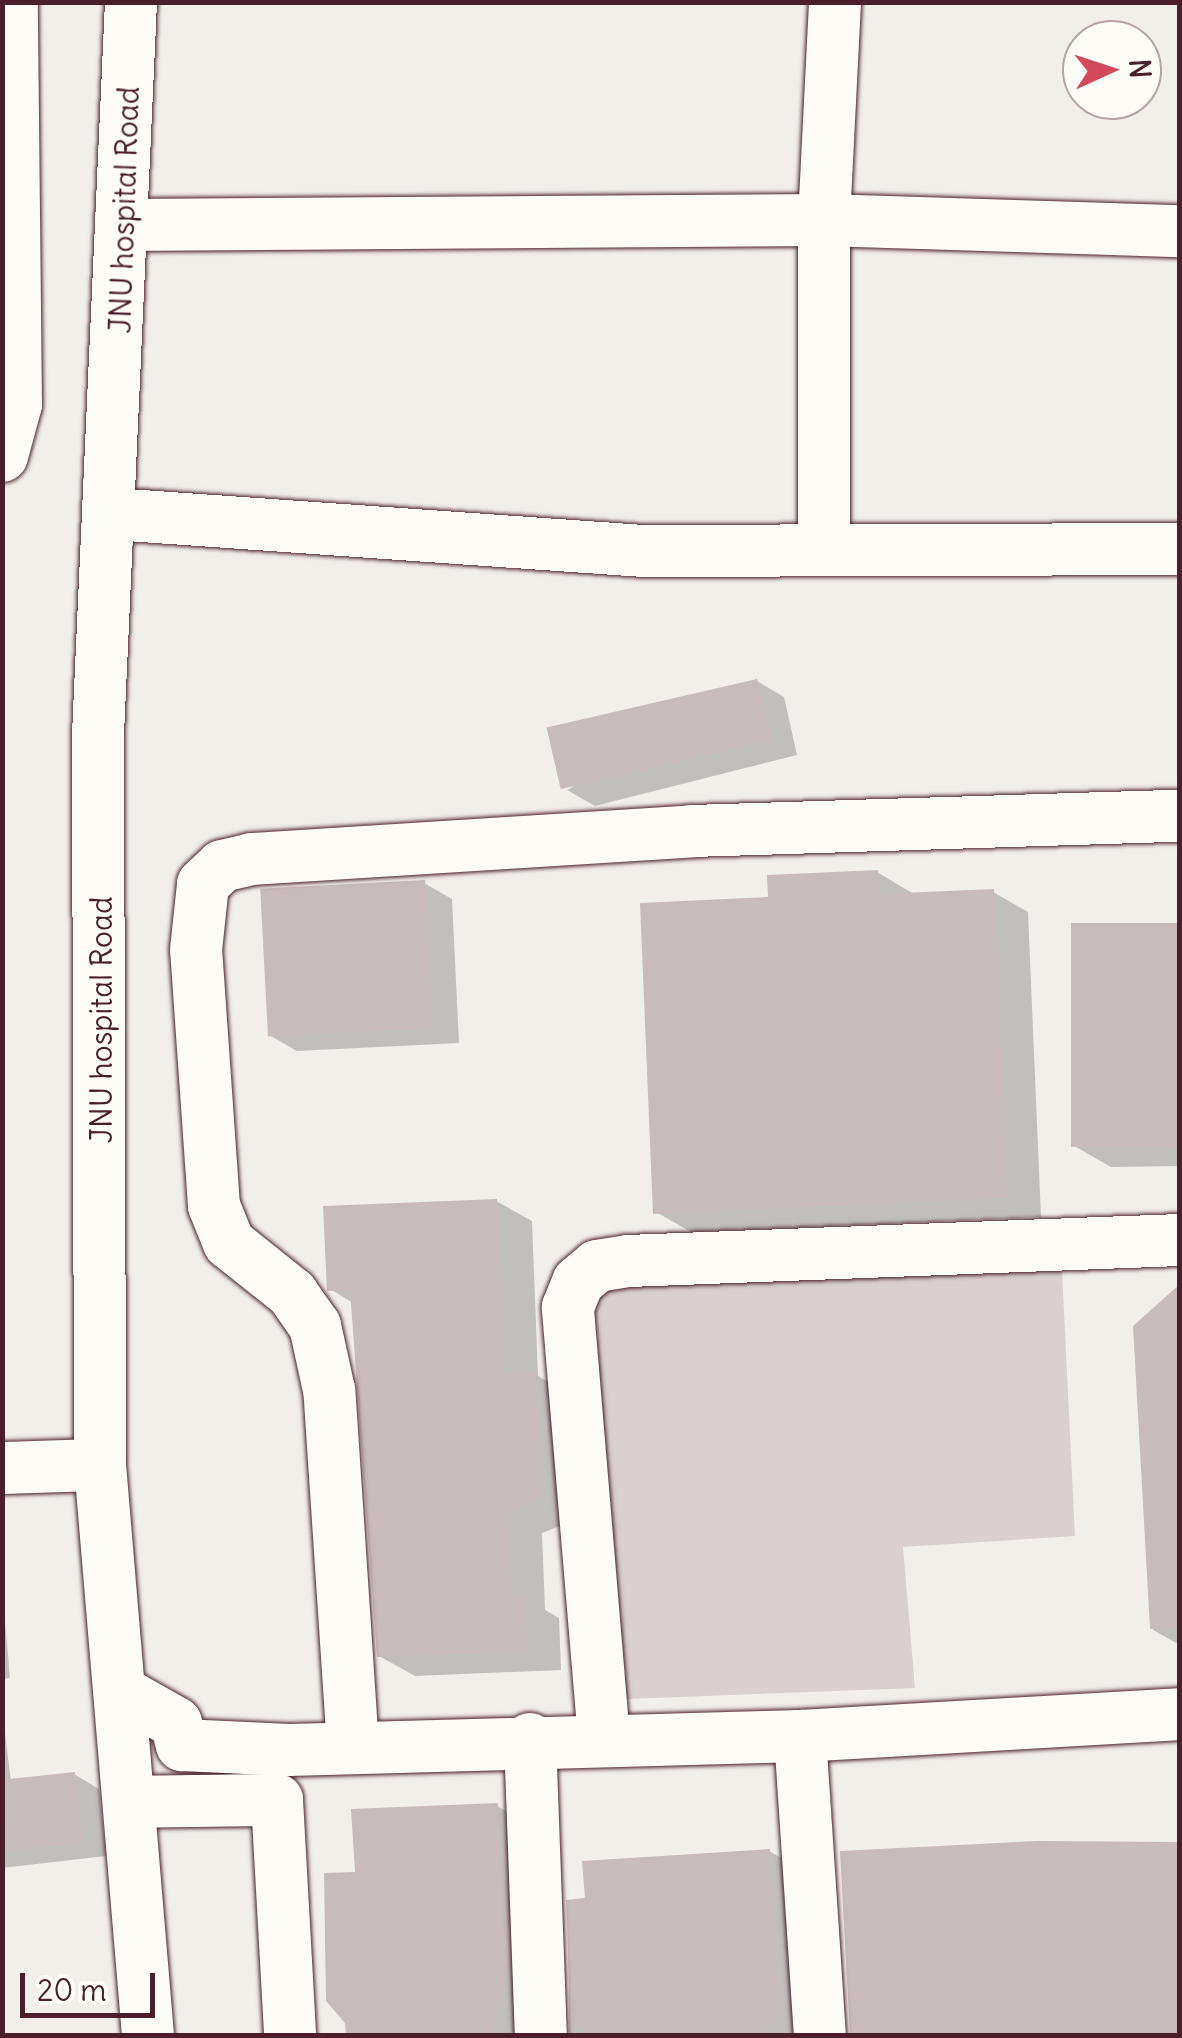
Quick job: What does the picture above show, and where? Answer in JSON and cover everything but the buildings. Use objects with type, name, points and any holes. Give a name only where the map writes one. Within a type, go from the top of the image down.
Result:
[{"type":"street","points":[[2,456],[16,404],[8,75],[12,2]]},
{"type":"street","name":"JNU hospital Road","points":[[131,2],[113,514],[98,734],[100,1465],[148,2036]]},
{"type":"street","points":[[824,549],[824,220],[835,2]]},
{"type":"street","points":[[124,224],[824,220],[1180,231]]},
{"type":"street","points":[[113,514],[485,544],[1180,549]]},
{"type":"street","points":[[353,1747],[328,1390],[315,1326],[293,1294],[229,1243],[214,1206],[196,950],[203,884],[222,866],[252,859],[692,831],[1180,816]]},
{"type":"street","points":[[604,1739],[568,1306],[578,1282],[597,1266],[628,1262],[1180,1240]]},
{"type":"street","points":[[2,1468],[100,1465]]},
{"type":"street","points":[[121,1692],[176,1723],[182,1745],[353,1747],[530,1739],[800,1736],[1180,1714]]},
{"type":"street","points":[[800,1736],[820,2036]]},
{"type":"street","points":[[530,1739],[541,2036]]},
{"type":"street","points":[[129,1802],[277,1800],[290,2036]]},
{"type":"shaded area","points":[[1062,1271],[1075,1536],[903,1547],[915,1688],[602,1700],[576,1281]]}]
